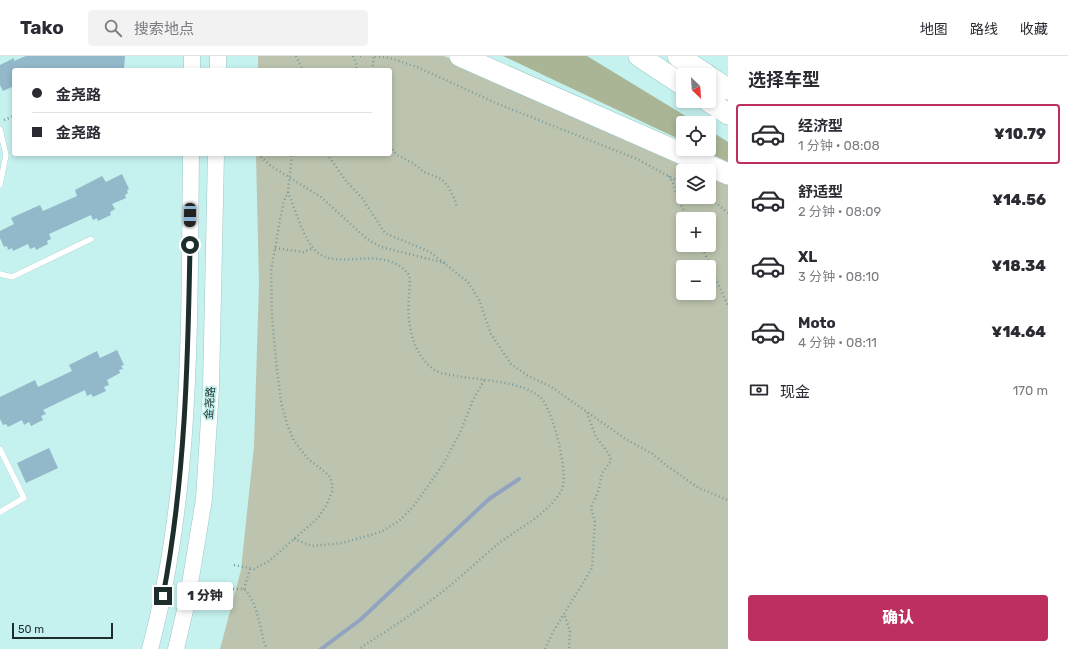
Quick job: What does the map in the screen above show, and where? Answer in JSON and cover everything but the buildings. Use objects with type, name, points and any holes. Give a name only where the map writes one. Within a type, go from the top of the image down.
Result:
[{"type":"highway","points":[[460,56],[728,174]]},
{"type":"highway","points":[[639,56],[676,80]]},
{"type":"highway","points":[[678,56],[696,68]]},
{"type":"highway","points":[[716,81],[728,89]]},
{"type":"highway","points":[[716,106],[728,114]]},
{"type":"main road","points":[[192,56],[192,68]]},
{"type":"main road","points":[[218,56],[218,68]]},
{"type":"main road","points":[[150,649],[161,609],[173,541],[186,406],[191,156]]},
{"type":"main road","name":"金尧路","points":[[176,649],[187,602],[204,499],[211,388],[216,156]]},
{"type":"lane","points":[[0,129],[6,155],[0,185]]},
{"type":"lane","points":[[0,274],[12,276],[91,239]]},
{"type":"lane","points":[[0,449],[24,498],[0,512]]},
{"type":"path","points":[[292,56],[298,60]]},
{"type":"path","points":[[296,56],[302,68]]},
{"type":"path","points":[[353,56],[356,68]]},
{"type":"path","points":[[372,68],[374,56],[390,58],[417,68],[498,104],[637,159],[676,180]]},
{"type":"path","points":[[0,122],[12,117]]},
{"type":"path","points":[[392,149],[397,155],[413,163],[424,172],[441,179],[448,186],[457,208]]},
{"type":"path","points":[[260,156],[270,166],[289,179],[305,186],[321,197],[367,239],[381,248],[447,264]]},
{"type":"path","points":[[234,565],[250,569],[262,566],[269,561],[323,512],[332,492],[330,478],[325,472],[308,459],[294,442],[281,402],[272,309],[271,271],[284,201],[288,192],[292,156]]},
{"type":"path","points":[[328,156],[346,181],[362,198],[385,232],[430,252],[468,282],[479,300],[491,334],[511,364],[528,376],[550,386],[637,446],[653,454],[662,464],[699,488],[728,500]]},
{"type":"path","points":[[668,176],[673,183],[679,202],[685,212]]},
{"type":"path","points":[[288,192],[307,240],[317,252],[339,261],[363,258],[388,260],[403,268],[408,274],[410,282],[409,328],[418,352],[432,369],[442,374],[503,382],[532,392],[542,398],[553,419],[560,450],[564,478],[563,488],[549,508],[498,545],[430,601],[359,649]]},
{"type":"path","points":[[716,203],[728,213]]},
{"type":"path","points":[[275,248],[303,252],[314,248]]},
{"type":"path","points":[[704,252],[728,306]]},
{"type":"path","points":[[294,539],[312,546],[342,543],[381,532],[399,521],[413,507],[442,466],[460,433],[473,400],[485,379]]},
{"type":"path","points":[[545,649],[553,632],[592,568],[595,522],[591,508],[599,489],[602,474],[611,461],[610,456],[596,437],[590,418],[585,411]]},
{"type":"path","points":[[244,589],[250,569]]},
{"type":"path","points":[[229,589],[244,589],[251,596],[267,649]]},
{"type":"path","points":[[564,616],[570,632],[569,649]]},
{"type":"green space","points":[[258,56],[444,56],[687,164],[676,164],[676,204],[716,204],[716,176],[728,182],[728,649],[220,649],[241,570],[254,446],[259,283],[256,156],[392,156],[392,68],[258,68]]},
{"type":"green space","points":[[503,56],[587,56],[686,116],[676,116],[676,138]]},
{"type":"green space","points":[[716,134],[728,142],[728,162],[715,156]]},
{"type":"waterway","points":[[321,649],[360,620],[489,499],[519,479]]},
{"type":"route","points":[[163,596],[173,541],[185,420],[190,245]]}]
